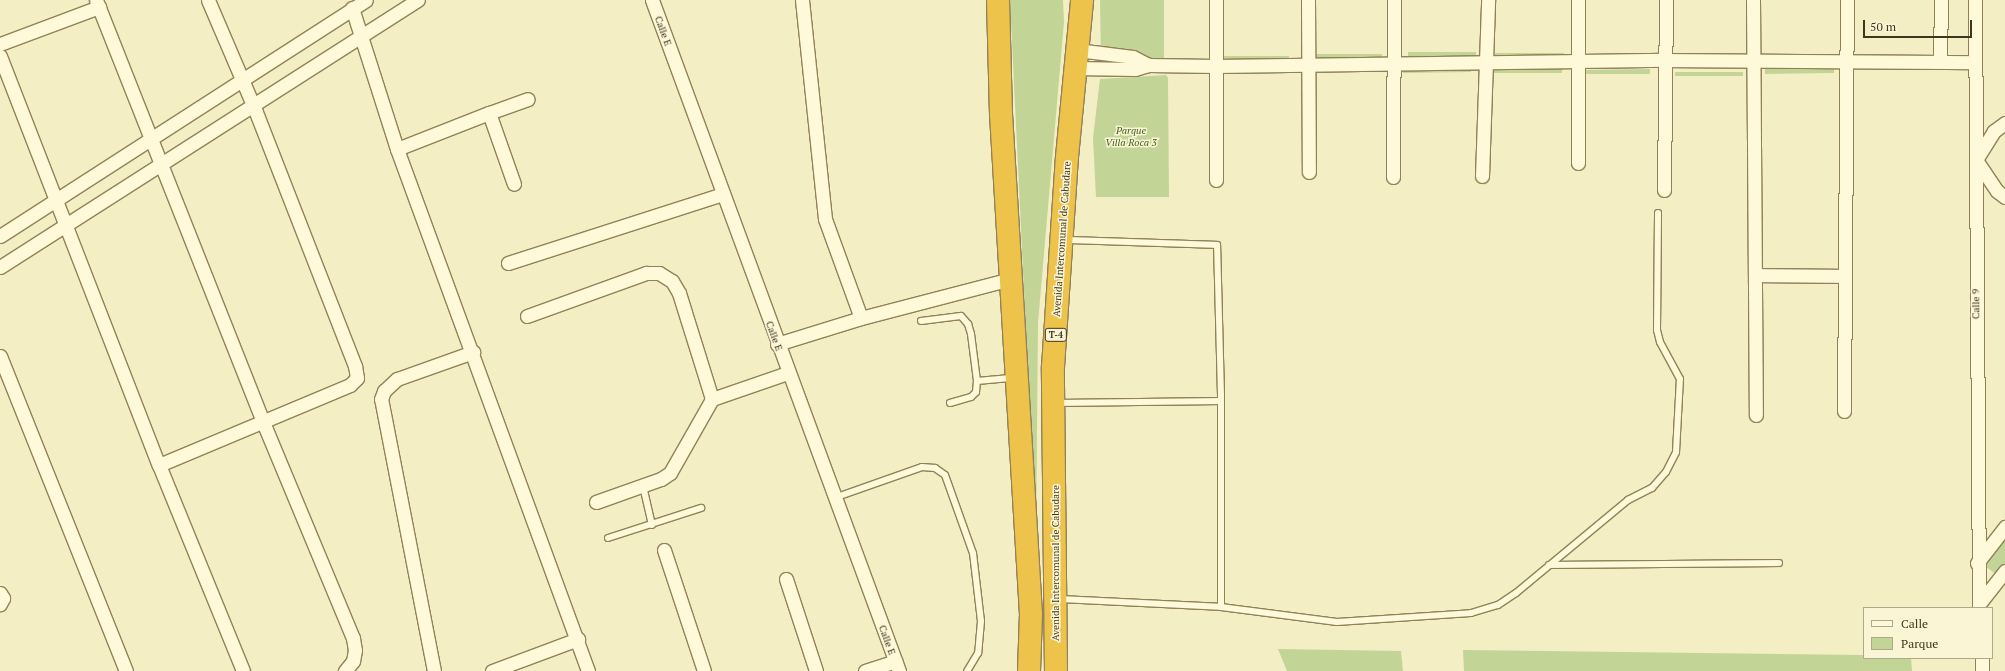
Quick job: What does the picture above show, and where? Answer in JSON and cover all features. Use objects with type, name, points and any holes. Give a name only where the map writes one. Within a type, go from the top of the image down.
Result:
[{"type":"highway","points":[[998,0],[1001,114],[1031,614],[1029,671]]},
{"type":"highway","name":"Avenida Intercomunal de Cabudare","points":[[1056,671],[1054,367],[1062,240],[1082,0]]},
{"type":"street","points":[[159,465],[350,385],[357,378],[355,366],[243,80],[208,0]]},
{"type":"street","points":[[0,236],[366,0]]},
{"type":"street","points":[[0,267],[65,227],[162,163],[418,0]]},
{"type":"street","name":"Calle E","points":[[652,0],[897,666]]},
{"type":"street","points":[[802,0],[825,219],[861,318]]},
{"type":"street","points":[[1216,0],[1216,180]]},
{"type":"street","points":[[1308,0],[1309,172]]},
{"type":"street","points":[[1393,177],[1394,0]]},
{"type":"street","points":[[1482,176],[1488,0]]},
{"type":"street","points":[[1578,0],[1578,163]]},
{"type":"street","points":[[1664,190],[1666,0]]},
{"type":"street","points":[[1753,0],[1756,415]]},
{"type":"street","points":[[1844,411],[1845,59],[1847,0]]},
{"type":"street","points":[[1940,61],[1941,0]]},
{"type":"street","name":"Calle 9","points":[[1975,0],[1974,62],[1976,160],[1977,563],[1979,606]]},
{"type":"street","points":[[0,44],[98,4],[153,138],[263,422],[353,638],[355,650],[353,661],[344,671]]},
{"type":"street","points":[[352,8],[398,149],[578,640],[588,671]]},
{"type":"street","points":[[0,56],[65,227],[159,465],[243,671]]},
{"type":"street","points":[[1077,59],[1133,57],[1149,65]]},
{"type":"street","points":[[1077,59],[1135,70],[1149,65],[1486,64],[1666,60],[1754,61],[1845,59],[1974,62]]},
{"type":"street","points":[[398,149],[528,99]]},
{"type":"street","points":[[490,113],[514,184]]},
{"type":"street","points":[[2005,123],[1994,131],[1976,160],[1997,191],[2005,197]]},
{"type":"street","points":[[508,263],[723,194]]},
{"type":"street","points":[[527,316],[646,273],[659,273],[672,281],[679,293],[712,399]]},
{"type":"street","points":[[1755,275],[1845,276]]},
{"type":"street","points":[[778,344],[861,318],[1011,279]]},
{"type":"street","points":[[434,671],[381,399],[384,391],[397,379],[473,352]]},
{"type":"street","points":[[0,356],[126,671]]},
{"type":"street","points":[[596,502],[643,486],[670,473],[712,399],[788,373]]},
{"type":"street","points":[[1977,563],[2005,527]]},
{"type":"street","points":[[664,550],[704,671]]},
{"type":"street","points":[[1979,606],[2005,572]]},
{"type":"street","points":[[786,579],[816,671]]},
{"type":"street","points":[[0,593],[3,598],[0,604]]},
{"type":"street","points":[[492,671],[578,640]]},
{"type":"street","points":[[1982,659],[1982,671]]},
{"type":"street","points":[[865,671],[897,666]]},
{"type":"lane","points":[[1056,599],[1221,607],[1337,622],[1472,613],[1498,605],[1549,566],[1628,500],[1652,488],[1666,472],[1676,452],[1680,379],[1660,342],[1657,330],[1658,213]]},
{"type":"lane","points":[[1062,240],[1217,245],[1220,401],[1221,607]]},
{"type":"lane","points":[[921,321],[961,316],[968,324],[977,381],[976,392],[971,397],[950,403]]},
{"type":"lane","points":[[977,381],[1017,377]]},
{"type":"lane","points":[[1054,403],[1220,401]]},
{"type":"lane","points":[[834,498],[922,468],[935,468],[945,476],[974,560],[980,621],[978,653],[967,671]]},
{"type":"lane","points":[[643,486],[652,525]]},
{"type":"lane","points":[[608,538],[701,508]]},
{"type":"lane","points":[[1549,566],[1778,563]]},
{"type":"green space","points":[[1010,0],[1063,0],[1064,22],[1038,323],[1036,541]]},
{"type":"green space","points":[[1100,0],[1164,0],[1164,58],[1101,59]]},
{"type":"green space","points":[[1408,52],[1476,52],[1476,56],[1408,57]]},
{"type":"green space","points":[[1495,53],[1564,53],[1564,57],[1495,57]]},
{"type":"green space","points":[[1314,54],[1382,54],[1382,58],[1314,59]]},
{"type":"green space","points":[[1221,56],[1289,56],[1289,60],[1221,61]]},
{"type":"green space","points":[[1403,68],[1471,68],[1471,72],[1403,73]]},
{"type":"green space","points":[[1494,69],[1562,69],[1562,73],[1494,73]]},
{"type":"green space","points":[[1650,69],[1650,74],[1582,74],[1582,70]]},
{"type":"green space","points":[[1765,69],[1834,69],[1834,73],[1765,74]]},
{"type":"green space","points":[[1675,72],[1743,72],[1743,76],[1675,76]]},
{"type":"green space","name":"Parque Villa Roca 3","points":[[1166,75],[1168,78],[1169,197],[1096,197],[1093,138],[1100,79]]},
{"type":"green space","points":[[2005,534],[2005,564],[1997,575],[1982,564]]},
{"type":"green space","points":[[1278,649],[1401,651],[1403,671],[1287,671]]},
{"type":"green space","points":[[1463,650],[1863,655],[1863,659],[1911,659],[1912,671],[1464,671]]}]
